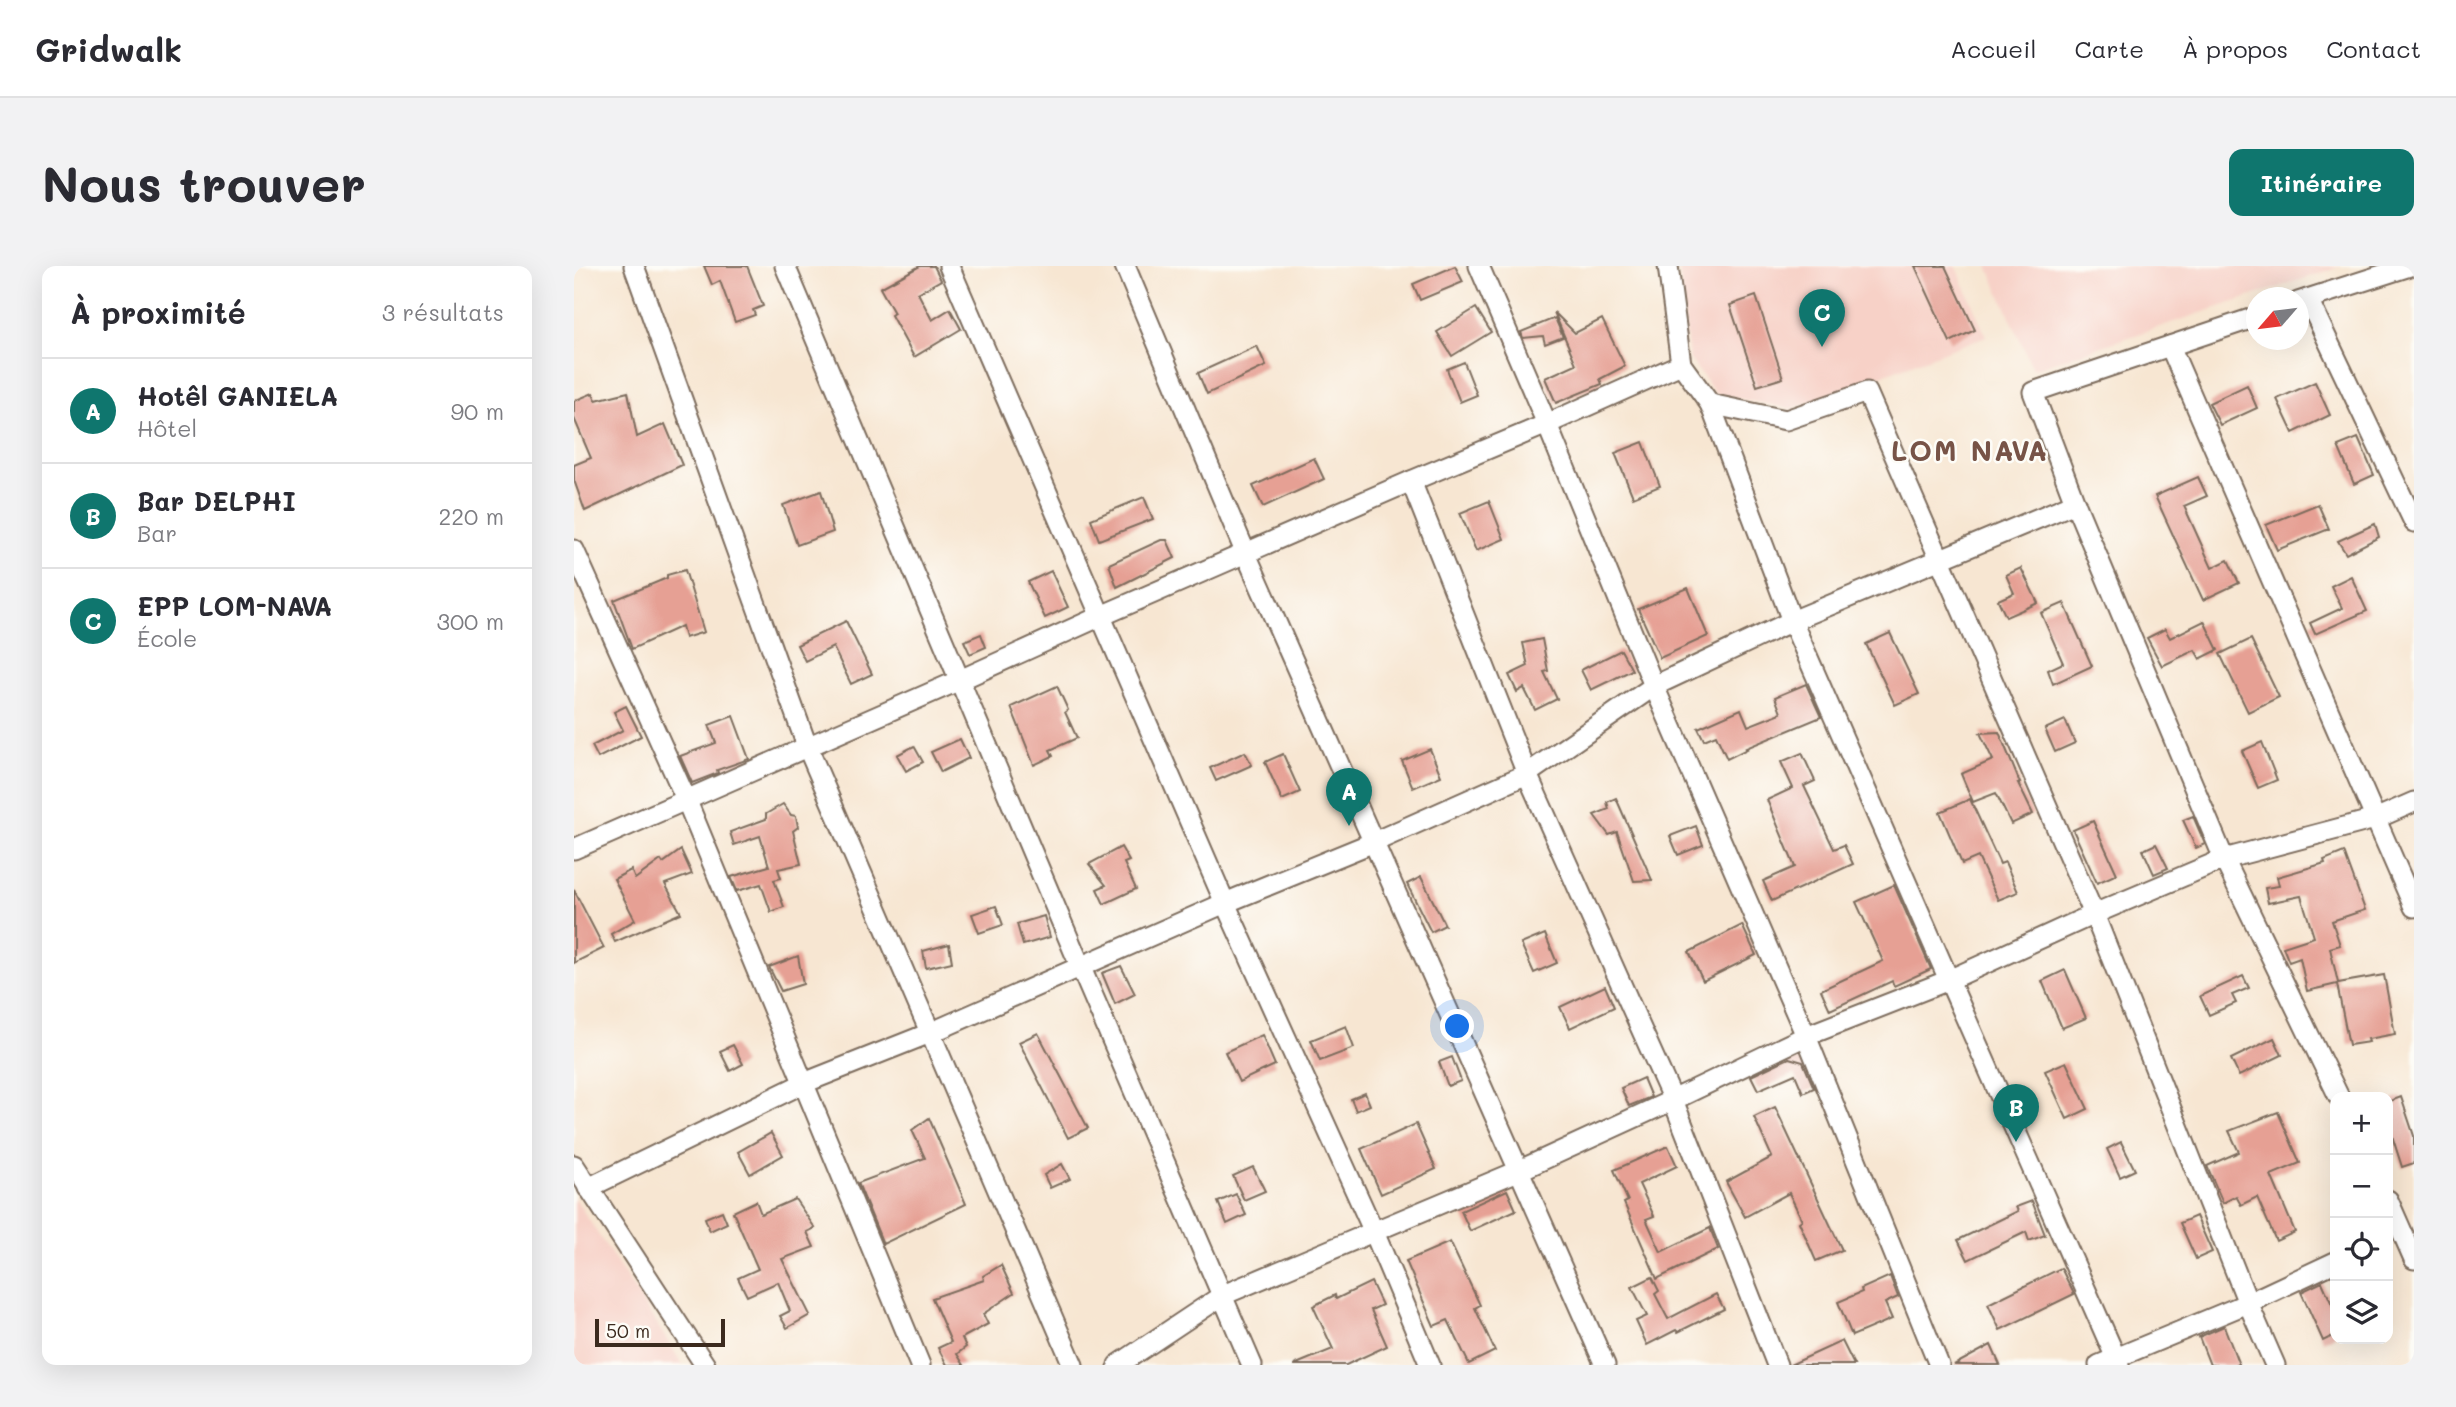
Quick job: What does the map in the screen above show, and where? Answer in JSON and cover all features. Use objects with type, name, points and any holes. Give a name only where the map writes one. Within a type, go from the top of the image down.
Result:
[{"type":"street","points":[[634,266],[807,746],[1073,1365]]},
{"type":"street","points":[[785,266],[1081,968],[1252,1365]]},
{"type":"street","points":[[949,266],[1225,903],[1374,1232],[1430,1365]]},
{"type":"street","points":[[1125,266],[1246,554],[1605,1365]]},
{"type":"street","points":[[1479,266],[1654,686],[1806,1036],[1939,1365]]},
{"type":"street","points":[[1668,266],[1681,364],[1710,404],[1792,621],[1949,980],[2111,1363],[2330,1264]]},
{"type":"street","points":[[2309,299],[2410,266]]},
{"type":"street","points":[[2309,313],[2414,522]]},
{"type":"street","points":[[2246,320],[2033,392],[2076,503],[2224,859],[2337,1092]]},
{"type":"street","points":[[2170,346],[2414,907]]},
{"type":"street","points":[[574,849],[1681,364]]},
{"type":"street","points":[[1710,404],[1786,420],[1867,391],[2094,914],[2275,1365]]},
{"type":"street","points":[[1411,481],[1527,775],[1673,1100],[1777,1365]]},
{"type":"street","points":[[588,1188],[804,1083],[930,1033],[1225,903],[1527,775],[1654,686],[1792,621],[1942,561],[2076,503]]},
{"type":"street","points":[[574,550],[686,799],[919,1365]]},
{"type":"street","points":[[1118,1365],[1223,1295],[1518,1171],[1806,1036],[1949,980],[2224,859],[2375,819],[2414,802]]},
{"type":"street","points":[[574,1165],[705,1365]]},
{"type":"street","points":[[2393,1212],[2414,1259]]},
{"type":"shaded area","points":[[1679,266],[1956,266],[1986,336],[1792,409],[1716,394],[1689,358]]},
{"type":"shaded area","points":[[1988,266],[2342,266],[2279,287],[2246,287],[2246,298],[2033,369]]},
{"type":"shaded area","points":[[574,1197],[683,1365],[574,1365]]},
{"type":"building","points":[[704,266],[747,266],[763,306],[753,310],[755,315],[735,322],[720,281],[712,285]]},
{"type":"building","points":[[920,266],[934,266],[941,280],[918,293],[932,320],[950,309],[961,329],[914,357],[880,288]]},
{"type":"building","points":[[1455,266],[1463,282],[1420,300],[1413,284]]},
{"type":"building","points":[[1915,266],[1945,266],[1975,330],[1950,342]]},
{"type":"building","points":[[1756,296],[1783,378],[1757,386],[1730,305]]},
{"type":"building","points":[[1476,308],[1491,332],[1452,356],[1437,332]]},
{"type":"building","points":[[1554,312],[1575,333],[1602,319],[1625,366],[1600,379],[1602,384],[1556,403],[1545,378],[1576,364]]},
{"type":"building","points":[[1555,318],[1563,337],[1545,344],[1543,336],[1523,338],[1521,332]]},
{"type":"building","points":[[1257,346],[1266,366],[1207,394],[1198,373]]},
{"type":"building","points":[[1464,362],[1477,395],[1460,402],[1447,369]]},
{"type":"building","points":[[2315,382],[2330,415],[2293,433],[2277,399]]},
{"type":"building","points":[[2247,385],[2257,408],[2220,425],[2209,403]]},
{"type":"building","points":[[628,392],[637,437],[665,424],[682,465],[585,511],[574,480],[574,465],[591,458],[574,418],[574,401],[593,393],[596,400]]},
{"type":"building","points":[[2358,438],[2374,475],[2354,484],[2338,446]]},
{"type":"building","points":[[1643,442],[1660,486],[1633,497],[1615,453]]},
{"type":"building","points":[[1314,458],[1324,479],[1263,507],[1253,486]]},
{"type":"building","points":[[2198,477],[2207,496],[2184,506],[2212,568],[2228,560],[2239,583],[2203,600],[2155,496]]},
{"type":"building","points":[[821,491],[833,532],[797,545],[783,505]]},
{"type":"building","points":[[1144,497],[1153,519],[1099,540],[1091,519]]},
{"type":"building","points":[[1489,501],[1504,539],[1476,551],[1460,513]]},
{"type":"building","points":[[2318,504],[2329,529],[2277,550],[2266,525]]},
{"type":"building","points":[[2375,524],[2379,537],[2346,554],[2338,541]]},
{"type":"building","points":[[1161,540],[1167,540],[1175,558],[1117,587],[1109,564]]},
{"type":"building","points":[[2021,568],[2038,603],[2006,617],[1998,600],[2014,593],[2006,575]]},
{"type":"building","points":[[685,570],[704,632],[685,638],[682,626],[632,649],[614,600],[667,578],[667,575]]},
{"type":"building","points":[[1051,571],[1068,607],[1045,618],[1028,582]]},
{"type":"building","points":[[2351,576],[2367,611],[2315,634],[2310,623],[2342,608],[2331,586]]},
{"type":"building","points":[[1688,588],[1708,636],[1660,658],[1638,609]]},
{"type":"building","points":[[2064,603],[2092,666],[2053,684],[2048,670],[2063,663],[2041,613]]},
{"type":"building","points":[[846,621],[872,674],[851,684],[833,647],[805,661],[797,645]]},
{"type":"building","points":[[2204,621],[2218,650],[2200,659],[2195,650],[2162,666],[2147,638],[2165,629],[2170,638]]},
{"type":"building","points":[[1890,633],[1919,694],[1895,705],[1866,644]]},
{"type":"building","points":[[981,634],[986,647],[970,654],[964,641]]},
{"type":"building","points":[[1542,639],[1548,671],[1544,672],[1557,699],[1535,710],[1524,688],[1517,692],[1509,675],[1528,666],[1523,643]]},
{"type":"building","points":[[2251,639],[2279,697],[2248,712],[2220,654]]},
{"type":"building","points":[[1621,650],[1632,670],[1591,690],[1581,670]]},
{"type":"building","points":[[1806,684],[1821,717],[1746,748],[1727,759],[1716,735],[1704,740],[1698,728],[1741,709],[1748,726],[1781,713],[1775,697]]},
{"type":"building","points":[[1057,686],[1077,738],[1050,750],[1053,756],[1034,765],[1011,707]]},
{"type":"building","points":[[626,706],[641,736],[598,758],[592,746],[623,730],[614,712]]},
{"type":"building","points":[[733,716],[749,759],[717,770],[718,773],[692,783],[680,756],[716,743],[709,725]]},
{"type":"building","points":[[2065,720],[2075,743],[2055,752],[2045,729]]},
{"type":"building","points":[[1999,732],[2033,814],[2011,824],[1996,793],[1973,802],[1961,774],[1993,760],[1980,733]]},
{"type":"building","points":[[960,739],[969,758],[941,772],[931,752]]},
{"type":"building","points":[[2262,742],[2277,780],[2258,788],[2242,751]]},
{"type":"building","points":[[914,746],[923,762],[906,771],[897,755]]},
{"type":"building","points":[[1430,749],[1441,776],[1413,788],[1402,761]]},
{"type":"building","points":[[1245,752],[1252,765],[1216,781],[1210,768]]},
{"type":"building","points":[[1802,753],[1815,781],[1804,786],[1834,849],[1844,845],[1853,864],[1772,901],[1763,881],[1795,867],[1767,800],[1793,788],[1781,762]]},
{"type":"building","points":[[1283,754],[1300,792],[1282,800],[1265,762]]},
{"type":"building","points":[[1616,798],[1652,880],[1634,881],[1617,832],[1609,835],[1594,815],[1609,809],[1607,802]]},
{"type":"building","points":[[1970,799],[2000,864],[2005,862],[2018,892],[1998,900],[1978,857],[1962,864],[1940,812]]},
{"type":"building","points":[[783,804],[791,815],[796,816],[798,827],[793,831],[801,864],[778,869],[781,878],[774,880],[784,907],[771,912],[761,884],[737,891],[731,877],[769,866],[760,836],[734,845],[730,832],[766,819],[766,814]]},
{"type":"building","points":[[2193,816],[2205,844],[2196,848],[2183,820]]},
{"type":"building","points":[[2093,821],[2117,874],[2097,883],[2073,830]]},
{"type":"building","points":[[1696,826],[1703,845],[1678,855],[1670,836]]},
{"type":"building","points":[[2156,844],[2168,868],[2154,874],[2143,850]]},
{"type":"building","points":[[1121,847],[1129,861],[1124,863],[1136,889],[1104,904],[1097,889],[1106,885],[1089,864]]},
{"type":"building","points":[[681,850],[692,874],[665,884],[681,913],[615,942],[611,934],[635,920],[614,879],[631,870],[635,879],[661,860],[663,863]]},
{"type":"building","points":[[2344,852],[2365,910],[2332,921],[2340,945],[2330,948],[2338,983],[2384,975],[2395,1034],[2349,1045],[2337,984],[2307,991],[2300,958],[2289,962],[2283,947],[2314,937],[2301,896],[2268,903],[2265,888],[2279,886],[2277,877],[2325,863],[2324,860]]},
{"type":"building","points":[[1421,877],[1445,925],[1431,932],[1407,884]]},
{"type":"building","points":[[1894,885],[1931,969],[1894,986],[1892,981],[1830,1010],[1821,990],[1883,961],[1856,902]]},
{"type":"building","points":[[574,890],[604,948],[574,963]]},
{"type":"building","points":[[996,906],[1003,925],[979,933],[972,914]]},
{"type":"building","points":[[1044,916],[1050,937],[1023,945],[1017,924]]},
{"type":"building","points":[[1742,925],[1756,955],[1703,981],[1689,952]]},
{"type":"building","points":[[1545,934],[1557,963],[1534,973],[1521,944]]},
{"type":"building","points":[[949,944],[952,962],[926,968],[923,951]]},
{"type":"building","points":[[798,956],[803,984],[781,991],[769,967]]},
{"type":"building","points":[[1121,966],[1135,994],[1115,1004],[1102,973]]},
{"type":"building","points":[[2065,970],[2086,1018],[2062,1028],[2042,981]]},
{"type":"building","points":[[2243,976],[2249,988],[2232,995],[2236,1003],[2209,1015],[2200,996]]},
{"type":"building","points":[[1605,986],[1614,1007],[1570,1028],[1560,1007]]},
{"type":"building","points":[[1346,1026],[1354,1048],[1320,1061],[1311,1040]]},
{"type":"building","points":[[1038,1033],[1088,1128],[1068,1138],[1019,1042]]},
{"type":"building","points":[[1262,1035],[1275,1065],[1239,1082],[1225,1052]]},
{"type":"building","points":[[2274,1038],[2282,1055],[2239,1076],[2231,1059]]},
{"type":"building","points":[[733,1045],[743,1064],[730,1071],[720,1051]]},
{"type":"building","points":[[1452,1057],[1461,1081],[1448,1086],[1439,1062]]},
{"type":"building","points":[[1789,1058],[1803,1062],[1814,1088],[1803,1093],[1795,1074],[1758,1090],[1751,1076]]},
{"type":"building","points":[[2066,1062],[2088,1109],[2067,1119],[2045,1071]]},
{"type":"building","points":[[1643,1078],[1651,1097],[1629,1106],[1621,1088]]},
{"type":"building","points":[[1365,1093],[1370,1105],[1356,1111],[1351,1099]]},
{"type":"building","points":[[2401,1097],[2414,1136],[2414,1163],[2402,1167],[2393,1139],[2393,1100]]},
{"type":"building","points":[[1775,1107],[1842,1250],[1816,1261],[1799,1222],[1802,1220],[1789,1193],[1745,1217],[1726,1182],[1772,1157],[1754,1117]]},
{"type":"building","points":[[2278,1112],[2300,1163],[2271,1175],[2295,1232],[2276,1241],[2257,1197],[2241,1205],[2236,1196],[2223,1203],[2207,1166],[2239,1152],[2229,1131]]},
{"type":"building","points":[[929,1118],[966,1204],[883,1244],[858,1183],[925,1158],[912,1130]]},
{"type":"building","points":[[1416,1124],[1436,1169],[1381,1194],[1361,1149]]},
{"type":"building","points":[[771,1133],[783,1155],[750,1174],[738,1152]]},
{"type":"building","points":[[2121,1142],[2135,1170],[2120,1177],[2107,1149]]},
{"type":"building","points":[[1668,1146],[1677,1166],[1639,1184],[1654,1216],[1646,1219],[1661,1252],[1710,1228],[1718,1249],[1657,1279],[1624,1203],[1628,1201],[1614,1170]]},
{"type":"building","points":[[1062,1164],[1070,1179],[1050,1188],[1044,1175]]},
{"type":"building","points":[[1253,1167],[1265,1191],[1244,1200],[1233,1176]]},
{"type":"building","points":[[1507,1190],[1516,1210],[1470,1231],[1461,1211]]},
{"type":"building","points":[[1236,1194],[1246,1215],[1227,1224],[1218,1202]]},
{"type":"building","points":[[795,1199],[815,1228],[807,1232],[814,1247],[782,1259],[810,1315],[787,1328],[780,1316],[790,1311],[778,1282],[747,1296],[738,1278],[758,1269],[733,1212],[756,1201],[761,1214]]},
{"type":"building","points":[[2032,1201],[2045,1235],[2029,1241],[2026,1232],[1968,1260],[1958,1240],[2018,1211],[2016,1207]]},
{"type":"building","points":[[722,1211],[727,1223],[710,1231],[705,1218]]},
{"type":"building","points":[[2196,1216],[2212,1252],[2196,1259],[2180,1223]]},
{"type":"building","points":[[1450,1242],[1480,1305],[1475,1308],[1495,1351],[1469,1364],[1448,1320],[1434,1326],[1406,1261]]},
{"type":"building","points":[[1001,1265],[1014,1293],[983,1314],[988,1324],[962,1338],[966,1347],[957,1354],[964,1365],[947,1365],[938,1348],[951,1342],[932,1298],[984,1280],[983,1276]]},
{"type":"building","points":[[2061,1268],[2074,1294],[2000,1330],[1988,1304]]},
{"type":"building","points":[[1890,1276],[1898,1297],[1885,1303],[1892,1319],[1852,1336],[1838,1302]]},
{"type":"building","points":[[1652,1277],[1659,1291],[1655,1294],[1668,1319],[1716,1294],[1724,1309],[1647,1345],[1636,1321],[1647,1316],[1632,1287]]},
{"type":"building","points":[[1371,1282],[1382,1305],[1371,1310],[1387,1346],[1346,1365],[1294,1365],[1333,1349],[1313,1306],[1335,1295],[1336,1299]]},
{"type":"building","points":[[2322,1282],[2330,1300],[2330,1338],[2323,1341],[2301,1292]]},
{"type":"building","points":[[2224,1326],[2239,1365],[2210,1365],[2199,1337]]},
{"type":"building","points":[[1842,1341],[1854,1365],[1790,1365]]},
{"type":"building","points":[[1991,1345],[2000,1365],[1954,1365]]},
{"type":"place","name":"EPP LOM-NAVA","points":[[1822,347]]},
{"type":"place","name":"Hotêl GANIELA","points":[[1349,826]]},
{"type":"place","name":"Bar DELPHI","points":[[2016,1142]]},
{"type":"district","name":"LOM NAVA","points":[[1970,451]]}]
